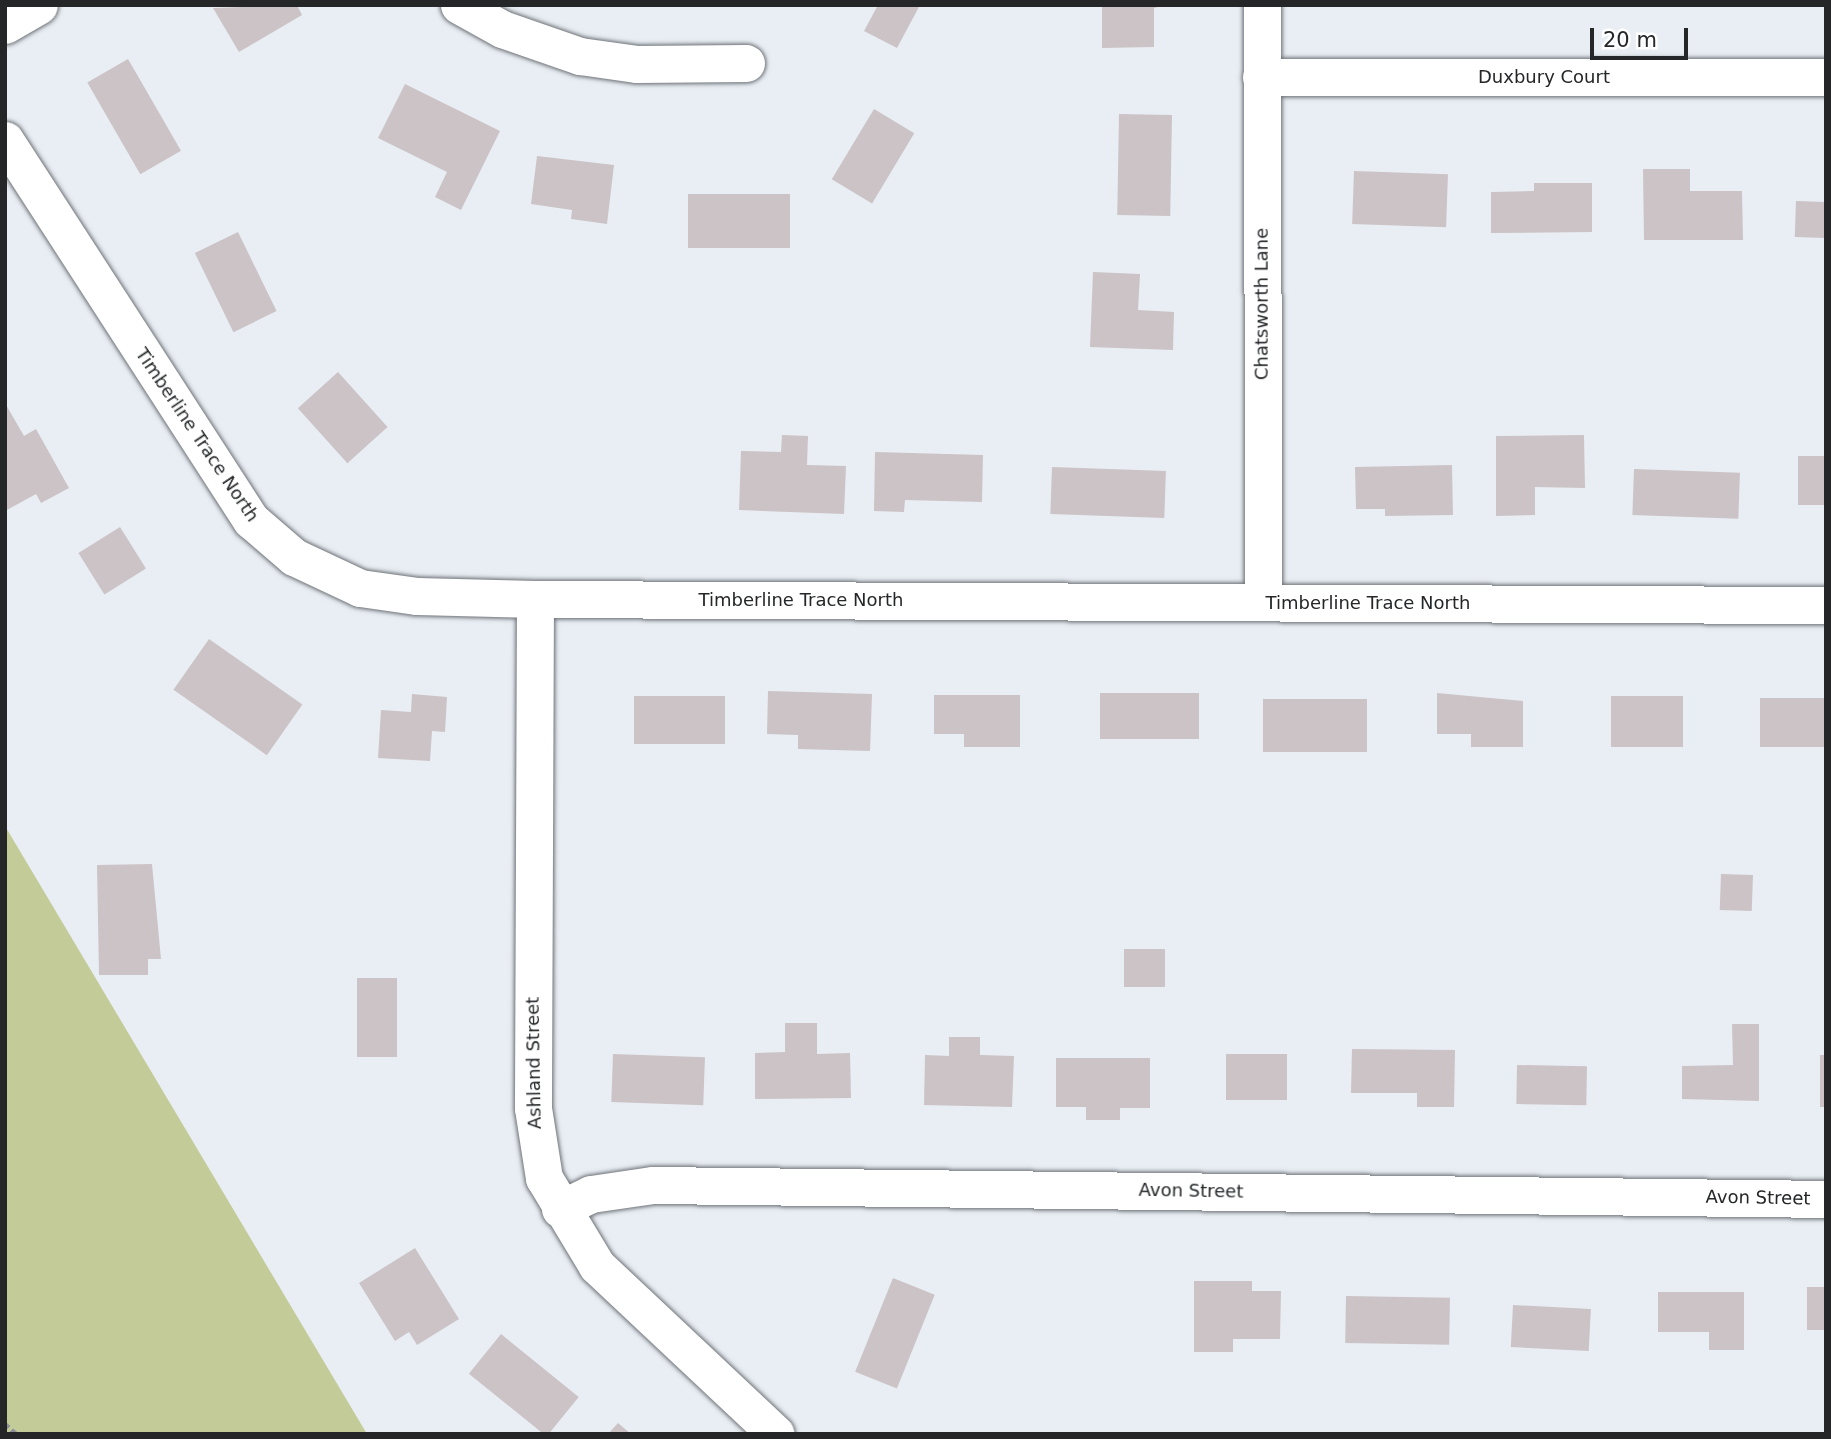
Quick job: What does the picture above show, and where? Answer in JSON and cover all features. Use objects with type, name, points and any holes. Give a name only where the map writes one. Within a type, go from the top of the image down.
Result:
[{"type":"street","points":[[5,25],[38,5]]},
{"type":"street","points":[[459,5],[502,29],[580,56],[637,64],[746,63]]},
{"type":"street","name":"Chatsworth Lane","points":[[1262,5],[1263,602]]},
{"type":"street","name":"Duxbury Court","points":[[1261,77],[1826,77]]},
{"type":"street","name":"Timberline Trace North","points":[[5,140],[234,497],[267,535],[323,574],[360,588],[417,596],[535,599],[1826,605]]},
{"type":"street","name":"Ashland Street","points":[[535,599],[533,1108],[544,1178],[560,1209],[597,1266],[638,1311],[776,1434]]},
{"type":"street","name":"Avon Street","points":[[560,1209],[591,1194],[653,1185],[1826,1199]]},
{"type":"path","points":[[5,1424],[16,1434]]},
{"type":"green space","points":[[5,826],[367,1434],[5,1434]]},
{"type":"building","points":[[297,5],[302,15],[239,52],[213,8]]},
{"type":"building","points":[[878,5],[920,5],[897,48],[864,31]]},
{"type":"building","points":[[1102,5],[1165,5],[1154,8],[1154,47],[1102,48]]},
{"type":"building","points":[[128,59],[181,151],[140,174],[87,83]]},
{"type":"building","points":[[405,84],[500,131],[461,210],[435,197],[447,172],[378,138]]},
{"type":"building","points":[[874,109],[914,133],[872,203],[832,179]]},
{"type":"building","points":[[1119,114],[1172,115],[1170,216],[1117,215]]},
{"type":"building","points":[[537,156],[614,165],[607,224],[571,219],[572,210],[531,204]]},
{"type":"building","points":[[1643,169],[1690,169],[1690,191],[1742,191],[1743,240],[1644,240]]},
{"type":"building","points":[[1354,171],[1448,174],[1446,227],[1352,224]]},
{"type":"building","points":[[1534,183],[1592,183],[1592,232],[1491,233],[1491,192],[1534,191]]},
{"type":"building","points":[[688,194],[790,194],[790,248],[688,248]]},
{"type":"building","points":[[1796,201],[1826,202],[1825,238],[1795,237]]},
{"type":"building","points":[[238,232],[277,311],[233,332],[195,253]]},
{"type":"building","points":[[1093,272],[1140,274],[1138,310],[1174,312],[1173,350],[1090,347]]},
{"type":"building","points":[[338,372],[388,427],[347,463],[298,408]]},
{"type":"building","points":[[5,403],[24,436],[36,429],[69,488],[41,503],[36,494],[5,511]]},
{"type":"building","points":[[782,435],[808,436],[807,465],[846,466],[844,514],[739,510],[741,451],[781,452]]},
{"type":"building","points":[[1584,435],[1585,488],[1535,487],[1535,515],[1496,516],[1496,436]]},
{"type":"building","points":[[875,452],[983,455],[982,502],[905,500],[904,512],[874,511]]},
{"type":"building","points":[[1798,456],[1826,456],[1826,505],[1798,505]]},
{"type":"building","points":[[1452,465],[1453,515],[1385,516],[1385,509],[1356,509],[1355,467]]},
{"type":"building","points":[[1052,467],[1166,471],[1164,518],[1050,514]]},
{"type":"building","points":[[1634,469],[1740,473],[1738,519],[1632,515]]},
{"type":"building","points":[[120,527],[146,569],[104,595],[78,553]]},
{"type":"building","points":[[209,639],[302,704],[267,755],[173,690]]},
{"type":"building","points":[[768,691],[872,694],[870,751],[798,749],[798,735],[767,734]]},
{"type":"building","points":[[1100,693],[1199,693],[1199,739],[1100,739]]},
{"type":"building","points":[[1437,693],[1523,701],[1523,747],[1471,747],[1471,734],[1437,734]]},
{"type":"building","points":[[412,694],[447,697],[445,732],[432,731],[430,761],[378,758],[381,710],[411,712]]},
{"type":"building","points":[[934,695],[1020,695],[1020,747],[964,747],[964,734],[934,734]]},
{"type":"building","points":[[634,696],[725,696],[725,744],[634,744]]},
{"type":"building","points":[[1611,696],[1683,696],[1683,747],[1611,747]]},
{"type":"building","points":[[1760,698],[1826,698],[1826,747],[1760,747]]},
{"type":"building","points":[[1263,699],[1367,699],[1367,752],[1263,752]]},
{"type":"building","points":[[152,864],[161,959],[148,959],[148,975],[99,975],[97,865]]},
{"type":"building","points":[[1721,874],[1753,875],[1752,911],[1720,910]]},
{"type":"building","points":[[1124,949],[1165,949],[1165,987],[1124,987]]},
{"type":"building","points":[[357,978],[397,978],[397,1057],[357,1057]]},
{"type":"building","points":[[785,1023],[817,1023],[817,1054],[850,1053],[851,1098],[755,1099],[755,1053],[785,1052]]},
{"type":"building","points":[[1732,1024],[1759,1024],[1759,1101],[1682,1099],[1682,1066],[1733,1065]]},
{"type":"building","points":[[949,1037],[980,1037],[980,1055],[1014,1056],[1012,1107],[924,1105],[925,1055],[949,1056]]},
{"type":"building","points":[[1352,1049],[1455,1050],[1454,1107],[1417,1107],[1417,1093],[1351,1093]]},
{"type":"building","points":[[613,1054],[705,1057],[703,1105],[611,1102]]},
{"type":"building","points":[[1226,1054],[1287,1054],[1287,1100],[1226,1100]]},
{"type":"building","points":[[1820,1055],[1826,1055],[1826,1107],[1820,1107]]},
{"type":"building","points":[[1056,1058],[1150,1058],[1150,1108],[1120,1108],[1120,1120],[1086,1120],[1086,1107],[1056,1107]]},
{"type":"building","points":[[1517,1065],[1587,1066],[1586,1105],[1516,1104]]},
{"type":"building","points":[[415,1248],[459,1319],[417,1345],[409,1332],[395,1341],[359,1283]]},
{"type":"building","points":[[893,1278],[935,1295],[897,1389],[855,1372]]},
{"type":"building","points":[[1194,1281],[1252,1281],[1252,1291],[1281,1291],[1280,1339],[1233,1339],[1233,1352],[1194,1352]]},
{"type":"building","points":[[1807,1287],[1826,1287],[1826,1330],[1807,1330]]},
{"type":"building","points":[[1658,1292],[1744,1292],[1744,1350],[1709,1350],[1709,1332],[1658,1332]]},
{"type":"building","points":[[1346,1296],[1450,1298],[1449,1345],[1345,1343]]},
{"type":"building","points":[[1513,1305],[1591,1309],[1589,1351],[1511,1347]]},
{"type":"building","points":[[501,1334],[579,1397],[549,1434],[543,1434],[469,1374]]},
{"type":"building","points":[[618,1423],[631,1434],[608,1434]]}]
